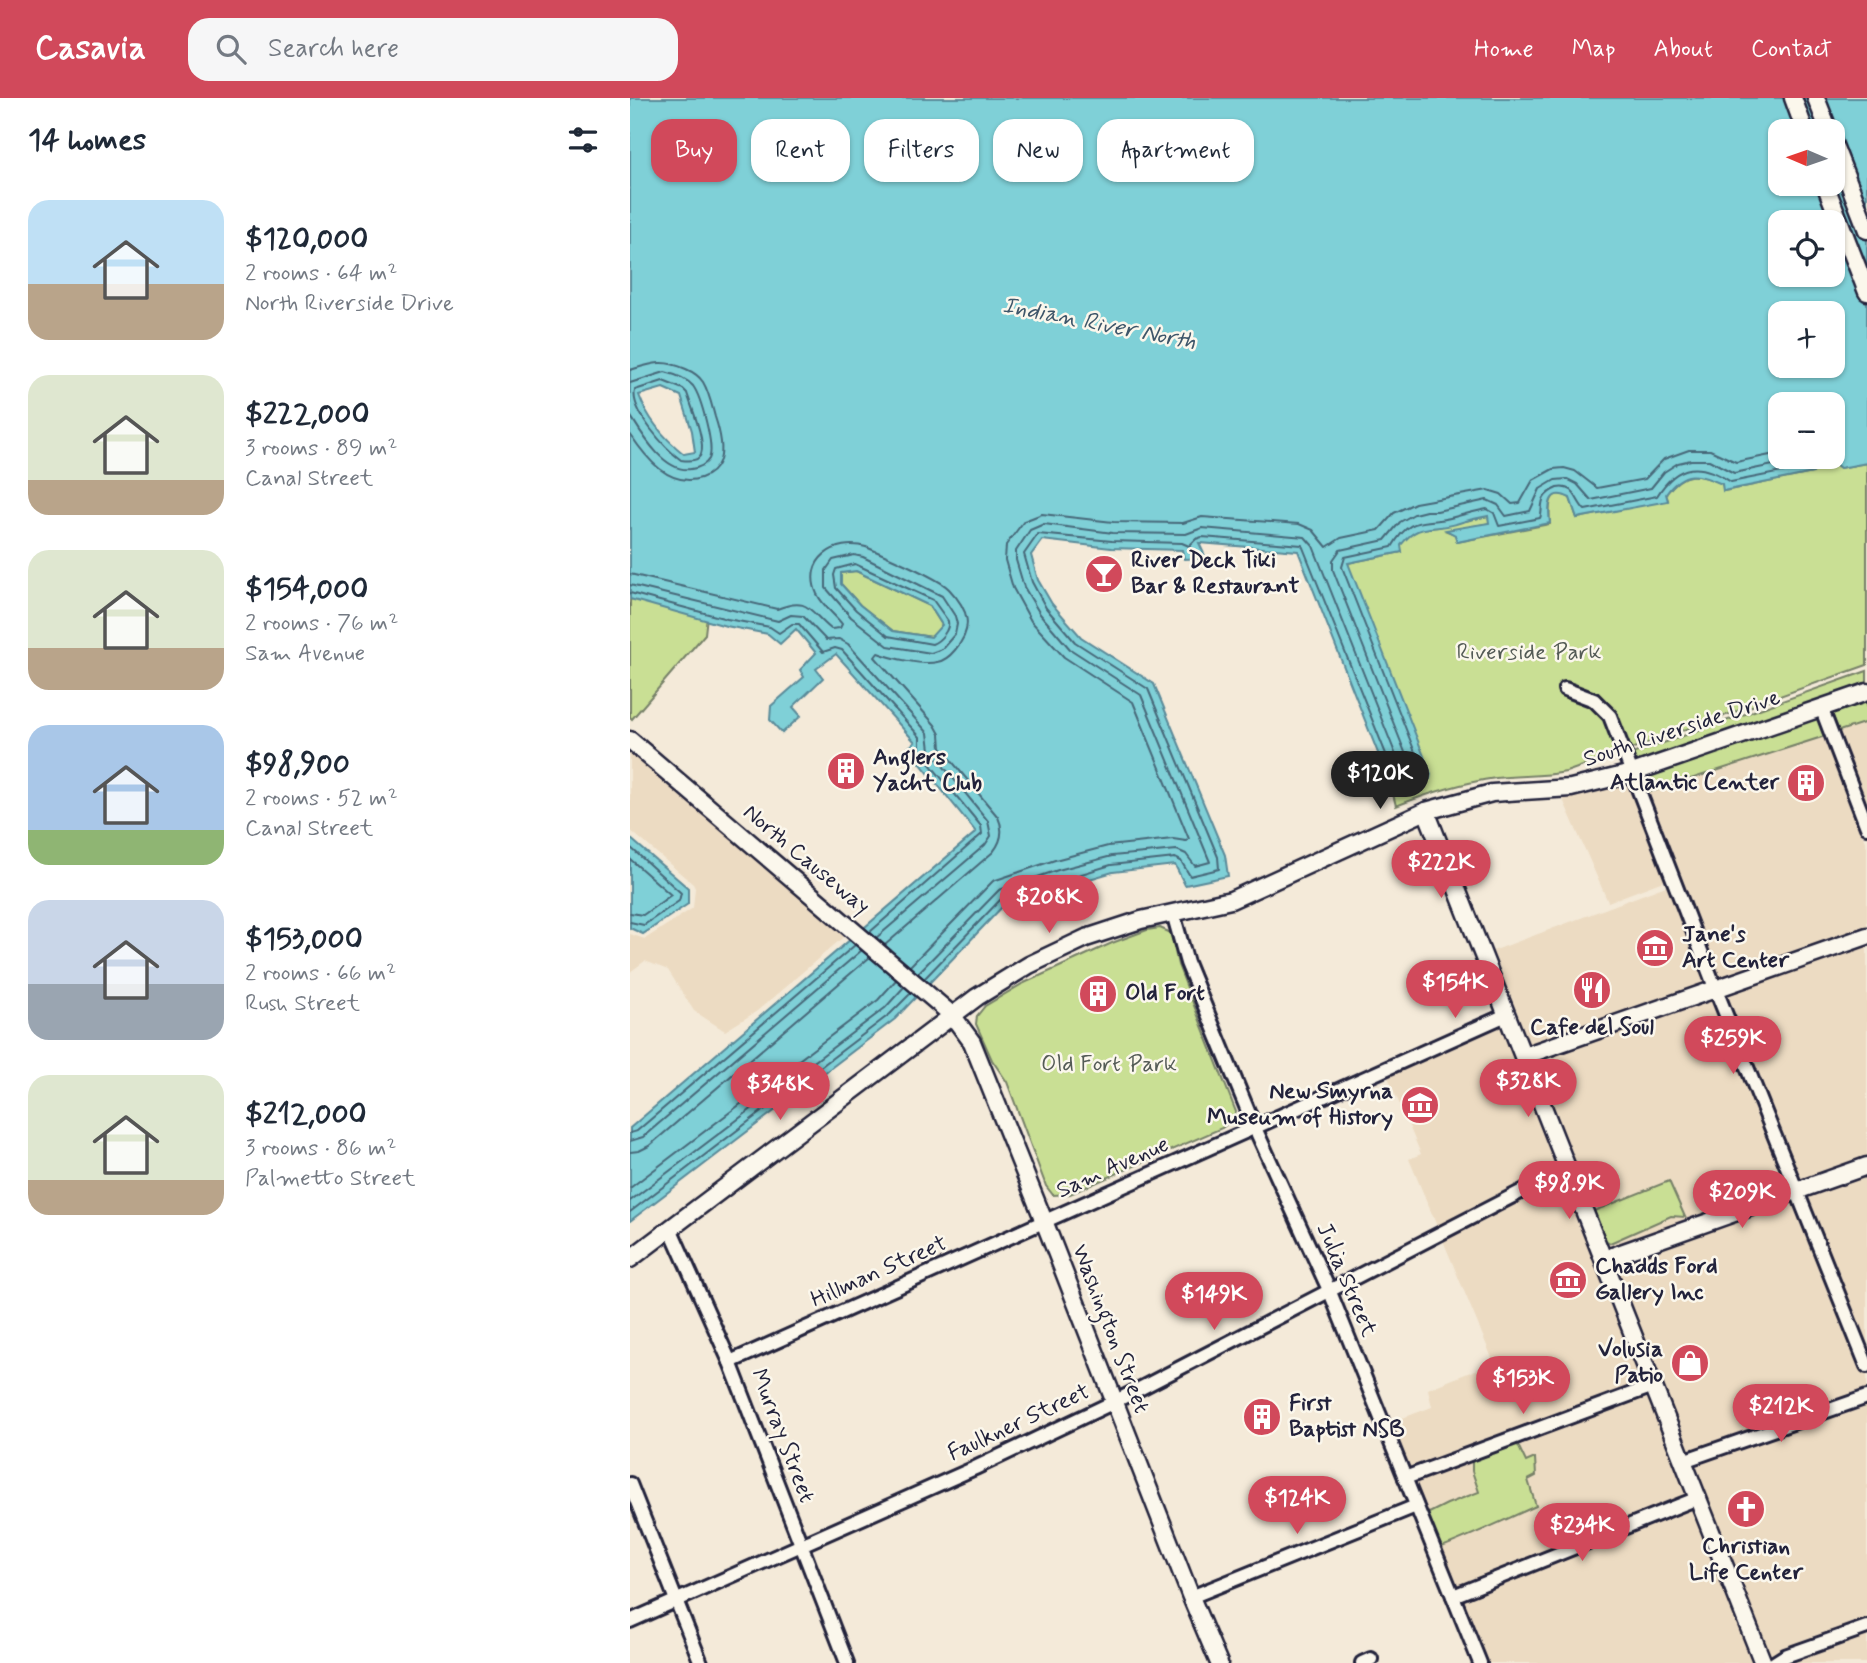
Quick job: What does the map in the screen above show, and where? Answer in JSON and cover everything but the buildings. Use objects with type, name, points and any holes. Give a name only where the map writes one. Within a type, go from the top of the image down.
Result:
[{"type":"street","points":[[1793,98],[1801,119]]},
{"type":"street","points":[[1816,98],[1824,119]]},
{"type":"street","points":[[1845,173],[1867,230]]},
{"type":"street","points":[[1830,196],[1867,292]]},
{"type":"street","points":[[1565,689],[1594,700],[1610,716],[1716,990],[1867,1366]]},
{"type":"street","name":"South Riverside Drive","points":[[630,1259],[952,1015],[1004,979],[1086,938],[1115,927],[1231,900],[1426,811],[1492,793],[1571,788],[1632,774],[1867,692]]},
{"type":"street","points":[[1821,707],[1867,827]]},
{"type":"street","name":"North Causeway","points":[[630,740],[952,1015]]},
{"type":"street","points":[[1426,811],[1763,1663]]},
{"type":"street","name":"Julia Street","points":[[1173,914],[1187,963],[1255,1128],[1330,1292],[1480,1663]]},
{"type":"street","points":[[1524,1056],[1867,936]]},
{"type":"street","name":"Washington Street","points":[[952,1015],[972,1042],[1219,1663]]},
{"type":"street","name":"Sam Avenue","points":[[1044,1221],[1506,1015]]},
{"type":"street","points":[[1604,1259],[1867,1166]]},
{"type":"street","name":"Faulkner Street","points":[[630,1621],[801,1546],[1114,1402],[1567,1168]]},
{"type":"street","name":"Hillman Street","points":[[730,1362],[1044,1221]]},
{"type":"street","name":"Murray Street","points":[[670,1228],[730,1362],[848,1663]]},
{"type":"street","points":[[1405,1478],[1653,1386]]},
{"type":"street","points":[[1683,1461],[1867,1397]]},
{"type":"street","points":[[630,1484],[701,1663]]},
{"type":"street","points":[[1453,1596],[1698,1498]]},
{"type":"street","points":[[1191,1597],[1416,1506]]},
{"type":"street","points":[[1774,1663],[1785,1656],[1867,1627]]},
{"type":"shaded area","points":[[1867,722],[1867,806],[1839,731]]},
{"type":"shaded area","points":[[1825,736],[1867,847],[1867,929],[1721,981],[1647,793]]},
{"type":"shaded area","points":[[630,749],[847,934],[757,1011],[725,1031],[694,1011],[668,970],[645,961],[630,972],[630,934],[645,939],[693,908],[695,888],[630,830]]},
{"type":"shaded area","points":[[1627,781],[1666,880],[1608,902],[1561,795]]},
{"type":"shaded area","points":[[1674,883],[1867,1366],[1867,1663],[1480,1663],[1384,1425],[1432,1407],[1428,1389],[1488,1365],[1492,1358],[1409,1159],[1421,1154],[1385,1070],[1506,1015],[1482,955]]},
{"type":"shaded area","points":[[1867,943],[1867,1159],[1802,1182],[1725,994]]},
{"type":"shaded area","points":[[1867,1173],[1867,1346],[1807,1194]]},
{"type":"green space","name":"Riverside Park","points":[[1867,463],[1867,665],[1566,772],[1470,783],[1396,806],[1391,786],[1397,790],[1348,563],[1402,552],[1400,545],[1410,534],[1420,529],[1488,516],[1490,523],[1447,531],[1455,534],[1457,542],[1550,524],[1551,501],[1557,495],[1570,498],[1577,518],[1668,500],[1666,494],[1685,477],[1705,477],[1722,483],[1724,491],[1813,473],[1812,469],[1845,469]]},
{"type":"green space","points":[[856,571],[930,606],[942,625],[932,637],[893,631],[860,605],[841,584],[841,573]]},
{"type":"green space","points":[[630,599],[707,616],[705,634],[632,719],[630,717]]},
{"type":"green space","points":[[1867,671],[1867,685],[1636,765],[1632,754]]},
{"type":"green space","points":[[1867,699],[1867,722],[1839,731],[1831,711]]},
{"type":"green space","points":[[1817,715],[1825,736],[1647,793],[1641,777]]},
{"type":"green space","name":"Old Fort Park","points":[[1160,928],[1171,933],[1178,965],[1236,1112],[1232,1120],[1222,1128],[1070,1194],[1053,1195],[1046,1186],[1007,1082],[992,1060],[976,1024],[977,1016],[985,1006],[1022,984],[1112,943]]},
{"type":"green space","points":[[1669,1181],[1685,1217],[1671,1216],[1610,1243],[1602,1238],[1589,1213]]},
{"type":"green space","points":[[1514,1437],[1526,1462],[1535,1458],[1536,1476],[1528,1480],[1536,1506],[1434,1550],[1421,1517],[1479,1492],[1472,1471],[1472,1453]]},
{"type":"water","name":"Indian River North","points":[[630,98],[1867,98],[1867,463],[1845,467],[1845,392],[1768,392],[1768,469],[1812,469],[1813,473],[1723,491],[1722,484],[1706,477],[1685,477],[1666,494],[1668,501],[1577,518],[1570,498],[1557,495],[1549,506],[1550,523],[1457,542],[1455,535],[1446,530],[1489,523],[1488,516],[1426,528],[1414,533],[1401,545],[1402,552],[1348,563],[1431,774],[1430,779],[1397,790],[1391,786],[1298,551],[1199,543],[1206,558],[1184,559],[1182,550],[1111,548],[1042,540],[1031,555],[1038,580],[1052,604],[1081,637],[1154,684],[1225,855],[1228,876],[1185,885],[1175,865],[1113,872],[1005,904],[895,1019],[630,1221],[630,1128],[976,832],[908,748],[915,742],[836,654],[816,669],[823,678],[793,707],[801,716],[782,733],[770,720],[771,706],[804,677],[800,670],[816,653],[796,629],[780,644],[768,634],[726,626],[630,599]],"holes":[[[663,388],[681,396],[692,431],[695,452],[684,454],[663,435],[647,413],[639,395]],[[856,571],[930,606],[942,625],[931,637],[893,631],[860,605],[841,584],[841,573]]]},
{"type":"water","points":[[630,838],[688,888],[688,904],[643,934],[630,928]]},
{"type":"place","name":"River Deck Tiki Bar & Restaurant","points":[[1104,574]]},
{"type":"place","name":"Anglers Yacht Club","points":[[846,771]]},
{"type":"place","name":"Atlantic Center","points":[[1806,783]]},
{"type":"place","name":"Jane's Art Center","points":[[1655,948]]},
{"type":"place","name":"Cafe del Soul","points":[[1592,990]]},
{"type":"place","name":"Old Fort","points":[[1098,994]]},
{"type":"place","name":"New Smyrna Museum of History","points":[[1420,1105]]},
{"type":"place","name":"Chadds Ford Gallery Inc","points":[[1568,1280]]},
{"type":"place","name":"Volusia Patio","points":[[1690,1363]]},
{"type":"place","name":"First Baptist NSB","points":[[1262,1417]]},
{"type":"place","name":"Christian Life Center","points":[[1746,1509]]}]
